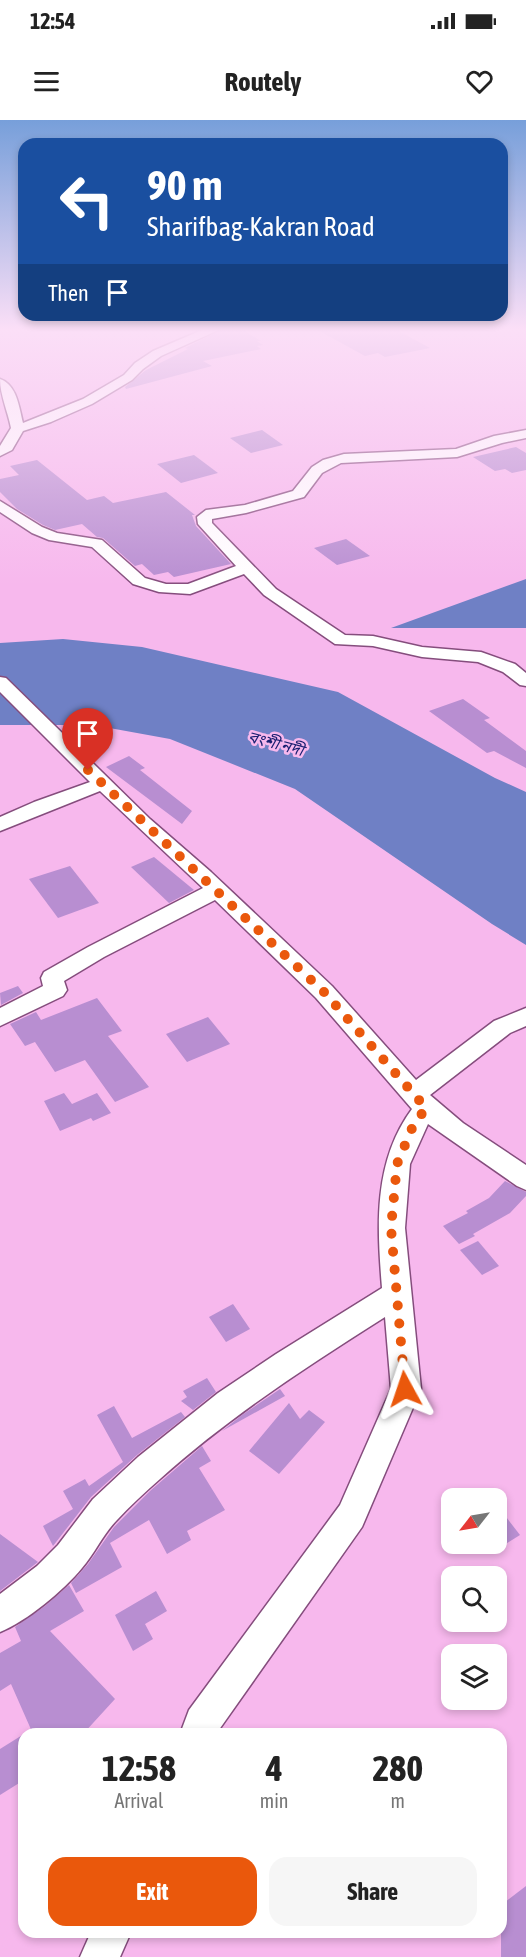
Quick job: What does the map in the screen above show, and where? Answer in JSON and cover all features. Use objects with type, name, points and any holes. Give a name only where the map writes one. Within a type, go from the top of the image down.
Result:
[{"type":"street","points":[[0,452],[7,447],[18,428],[15,414]]},
{"type":"street","points":[[18,428],[44,422],[61,414]]},
{"type":"street","points":[[526,434],[499,439],[457,453],[344,458],[328,462],[316,468],[299,494],[246,509],[211,513],[204,517],[205,524],[270,592],[341,640],[373,641],[422,652],[481,657],[509,668],[526,681]]},
{"type":"street","points":[[0,505],[37,530],[54,537],[97,543],[139,581],[165,589],[190,589],[248,567]]},
{"type":"street","points":[[0,682],[102,784],[324,992],[420,1101],[454,1130],[526,1179]]},
{"type":"street","points":[[0,825],[41,806],[102,784]]},
{"type":"street","points":[[0,1018],[55,990],[52,978],[96,952],[217,890]]},
{"type":"street","points":[[200,1728],[351,1516],[405,1389],[391,1228],[397,1164],[413,1126],[420,1101],[502,1027],[526,1016]]},
{"type":"street","points":[[0,1615],[49,1578],[70,1557],[104,1510],[149,1468],[220,1410],[287,1363],[397,1294]]},
{"type":"street","points":[[100,1957],[108,1938]]},
{"type":"water","points":[[526,579],[526,628],[391,628]]},
{"type":"water","name":"বংশী নদী","points":[[63,639],[142,647],[338,692],[495,778],[526,792],[526,945],[295,789],[170,739],[93,725],[0,725],[0,643]]},
{"type":"building","points":[[262,430],[283,445],[251,453],[230,438]]},
{"type":"building","points":[[516,447],[526,453],[526,470],[512,473],[505,469],[495,471],[473,457]]},
{"type":"building","points":[[194,455],[218,473],[181,483],[157,464]]},
{"type":"building","points":[[37,460],[87,500],[104,496],[113,503],[166,492],[195,515],[192,515],[196,526],[231,564],[174,577],[168,572],[154,575],[142,564],[135,566],[103,538],[97,537],[82,524],[55,530],[43,525],[17,509],[0,492],[0,479],[19,475],[10,466]]},
{"type":"building","points":[[346,539],[370,556],[337,565],[314,548]]},
{"type":"building","points":[[463,699],[490,718],[484,720],[526,751],[526,768],[494,751],[487,753],[429,711]]},
{"type":"building","points":[[129,756],[145,768],[140,770],[192,811],[182,824],[106,767]]},
{"type":"building","points":[[154,857],[194,890],[169,903],[131,867]]},
{"type":"building","points":[[70,866],[99,903],[58,918],[29,879]]},
{"type":"building","points":[[18,986],[23,993],[1,1005],[0,993]]},
{"type":"building","points":[[97,998],[122,1031],[108,1036],[149,1087],[115,1102],[85,1060],[55,1072],[35,1042],[25,1046],[10,1024],[36,1012],[41,1020]]},
{"type":"building","points":[[208,1017],[230,1044],[187,1062],[166,1034]]},
{"type":"building","points":[[64,1093],[72,1104],[97,1093],[111,1113],[93,1121],[91,1118],[60,1131],[44,1101]]},
{"type":"building","points":[[505,1181],[526,1192],[526,1196],[510,1213],[459,1244],[443,1226],[468,1213],[466,1211],[489,1198]]},
{"type":"building","points":[[478,1241],[499,1266],[482,1275],[460,1250]]},
{"type":"building","points":[[233,1304],[250,1329],[226,1342],[209,1317]]},
{"type":"building","points":[[207,1378],[216,1392],[193,1410],[181,1401],[187,1397],[183,1391]]},
{"type":"building","points":[[280,1389],[285,1396],[222,1431],[242,1415]]},
{"type":"building","points":[[289,1403],[300,1419],[309,1410],[325,1422],[279,1474],[249,1451]]},
{"type":"building","points":[[114,1406],[132,1438],[181,1412],[185,1417],[137,1455],[91,1497],[53,1546],[43,1526],[73,1509],[63,1491],[85,1479],[89,1486],[123,1462],[97,1415]]},
{"type":"building","points":[[202,1446],[211,1461],[199,1468],[225,1510],[187,1531],[191,1540],[167,1554],[149,1520],[110,1543],[122,1567],[76,1593],[71,1583],[88,1564],[114,1527],[150,1491]]},
{"type":"building","points":[[507,1518],[520,1535],[507,1543]]},
{"type":"building","points":[[0,1534],[38,1562],[0,1591]]},
{"type":"building","points":[[69,1585],[84,1611],[50,1631],[115,1699],[88,1728],[30,1728],[11,1684],[0,1691],[0,1653],[21,1641],[15,1627],[45,1606]]},
{"type":"building","points":[[156,1591],[167,1611],[145,1624],[153,1639],[133,1651],[115,1615]]},
{"type":"building","points":[[18,1738],[18,1784],[0,1795],[0,1749]]},
{"type":"building","points":[[526,1886],[526,1957],[501,1957],[501,1938],[507,1938],[507,1900]]},
{"type":"route","points":[[88,770],[324,992],[426,1108],[413,1126],[397,1164],[391,1228],[405,1389]]}]
